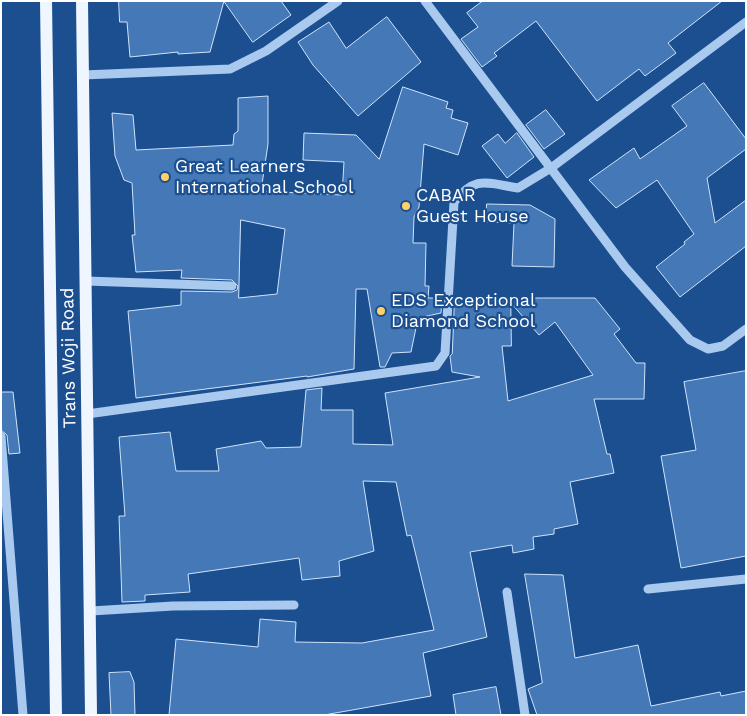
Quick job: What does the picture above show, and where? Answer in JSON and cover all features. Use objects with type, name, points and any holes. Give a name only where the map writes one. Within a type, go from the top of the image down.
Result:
[{"type":"main road","name":"Trans Woji Road","points":[[46,1],[56,715]]},
{"type":"main road","name":"Trans Woji Road","points":[[82,1],[91,715]]},
{"type":"street","points":[[83,75],[230,69],[266,51],[338,1]]},
{"type":"street","points":[[425,1],[625,267],[690,340],[708,349],[722,346],[746,329]]},
{"type":"street","points":[[87,414],[436,366],[445,353],[454,202],[466,187],[483,182],[518,188],[551,168],[746,22]]},
{"type":"street","points":[[86,281],[232,286]]},
{"type":"street","points":[[1,436],[23,715]]},
{"type":"street","points":[[648,589],[746,579]]},
{"type":"street","points":[[507,592],[525,715]]},
{"type":"street","points":[[91,611],[173,606],[294,605]]},
{"type":"building","points":[[119,1],[224,1],[210,52],[178,54],[178,52],[130,57],[127,22],[120,22]]},
{"type":"building","points":[[224,1],[281,1],[291,15],[253,42]]},
{"type":"building","points":[[483,1],[722,1],[668,43],[676,53],[645,76],[639,69],[597,101],[536,21],[494,53],[497,56],[482,67],[461,39],[478,27],[467,13]]},
{"type":"building","points":[[387,17],[421,62],[358,116],[313,65],[298,42],[329,22],[346,48]]},
{"type":"building","points":[[704,83],[746,139],[746,149],[707,178],[715,223],[746,200],[746,246],[680,297],[656,267],[685,244],[684,242],[694,234],[657,180],[616,208],[589,180],[634,148],[640,159],[687,126],[672,106]]},
{"type":"building","points":[[403,87],[448,102],[446,108],[453,110],[451,118],[468,123],[458,155],[424,144],[419,207],[414,217],[413,243],[426,243],[425,286],[429,286],[428,298],[442,298],[441,313],[418,318],[411,352],[392,353],[385,367],[380,367],[367,289],[356,289],[354,369],[307,377],[136,398],[128,311],[181,305],[181,291],[232,292],[237,290],[238,286],[232,280],[181,278],[182,270],[136,272],[132,235],[135,235],[132,183],[124,180],[115,156],[112,113],[133,115],[136,150],[233,145],[234,134],[238,131],[238,98],[268,96],[268,144],[261,191],[342,195],[344,162],[303,160],[304,133],[356,135],[379,159]],"holes":[[[241,220],[285,229],[277,294],[239,298]]]},
{"type":"building","points":[[546,110],[565,134],[544,149],[526,125]]},
{"type":"building","points":[[517,133],[534,157],[507,178],[482,146],[498,134],[505,143]]},
{"type":"building","points":[[487,204],[530,205],[555,219],[554,267],[512,266],[514,223],[486,222]]},
{"type":"building","points":[[455,298],[595,298],[620,329],[614,334],[636,363],[645,363],[644,399],[594,399],[607,454],[610,454],[614,473],[570,482],[578,524],[554,529],[554,534],[533,537],[534,549],[513,553],[512,545],[470,552],[487,637],[423,653],[431,696],[324,715],[169,715],[176,639],[258,647],[260,619],[296,622],[295,642],[362,643],[434,630],[411,535],[407,536],[396,482],[363,481],[374,551],[339,561],[340,576],[302,580],[299,558],[188,574],[190,592],[145,595],[145,601],[122,602],[119,516],[125,516],[119,437],[170,432],[176,471],[219,471],[216,449],[261,441],[266,448],[301,447],[306,390],[322,388],[321,410],[353,410],[353,444],[393,445],[385,393],[480,377],[452,372],[450,356],[452,354]],"holes":[[[511,303],[539,335],[555,322],[593,375],[508,401],[502,346],[511,346]]]},
{"type":"building","points":[[746,371],[746,556],[681,568],[661,456],[696,450],[684,382]]},
{"type":"building","points":[[1,392],[13,392],[20,453],[9,454],[7,435],[1,430]]},
{"type":"building","points":[[525,574],[563,575],[575,658],[638,645],[651,706],[720,692],[721,696],[746,691],[746,715],[537,715],[528,689],[542,683]]},
{"type":"building","points":[[130,672],[134,682],[135,715],[111,715],[109,673]]},
{"type":"building","points":[[496,687],[501,715],[456,715],[453,695]]},
{"type":"place","name":"Great Learners International School","points":[[165,177]]},
{"type":"place","name":"CABAR Guest House","points":[[406,206]]},
{"type":"place","name":"EDS Exceptional Diamond School","points":[[381,311]]}]
